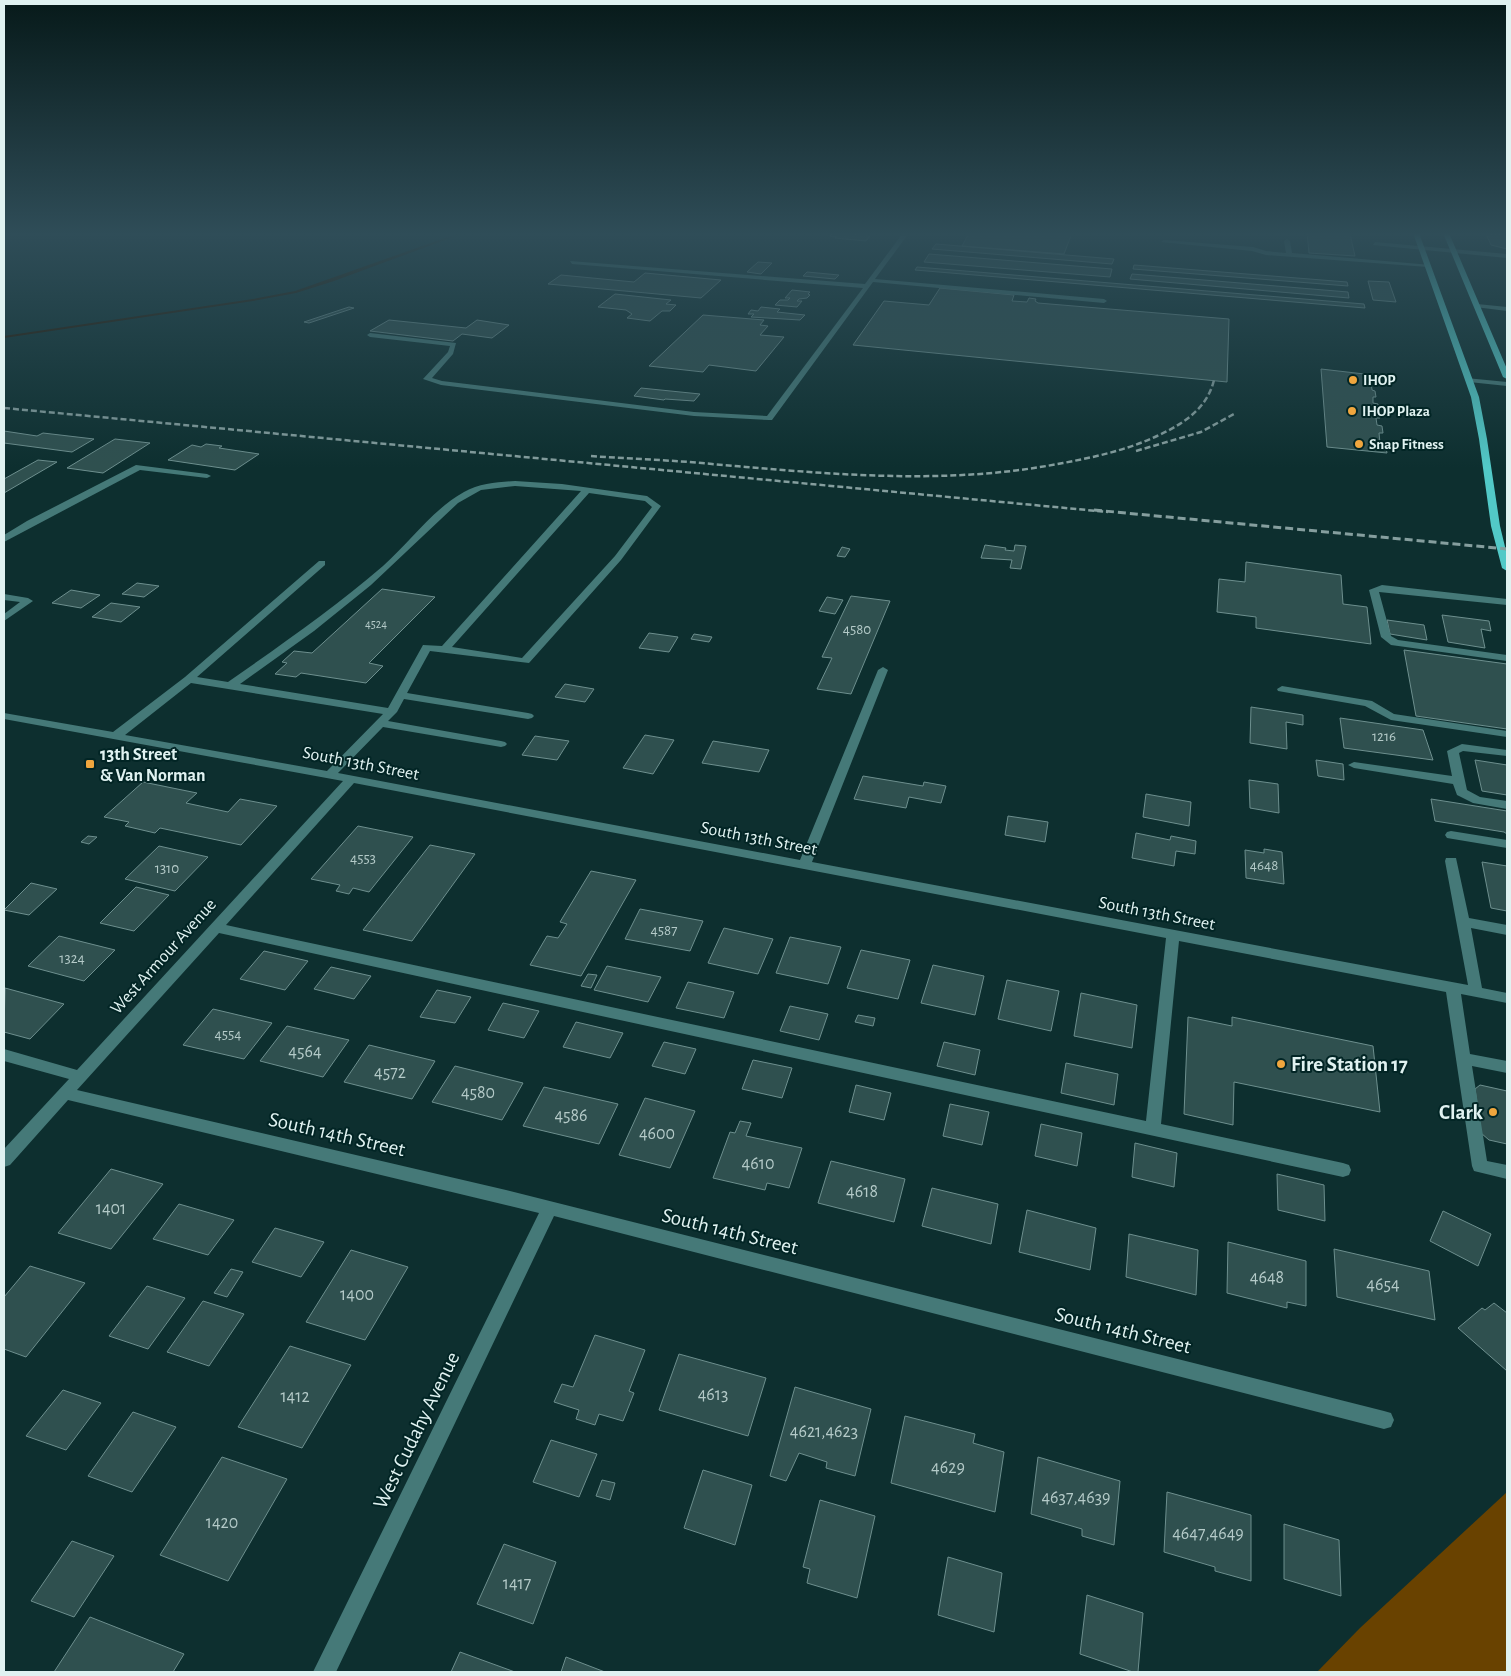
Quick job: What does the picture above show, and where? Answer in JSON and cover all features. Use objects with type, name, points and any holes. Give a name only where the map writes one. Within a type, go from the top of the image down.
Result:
[{"type":"main road","points":[[1444,311],[1469,380],[1482,424],[1490,499],[1507,568]]},
{"type":"main road","points":[[1479,311],[1507,377]]},
{"type":"street","points":[[370,335],[454,344],[451,353],[427,379],[441,383],[694,414],[769,418],[847,311]]},
{"type":"street","points":[[1469,380],[1507,384]]},
{"type":"street","points":[[4,539],[30,523],[139,467],[207,476]]},
{"type":"street","points":[[230,686],[322,620],[388,565],[463,496],[478,488],[498,484],[544,485],[648,499],[657,506],[618,558],[525,661],[427,647],[391,712],[330,775]]},
{"type":"street","points":[[445,650],[587,490]]},
{"type":"street","points":[[116,736],[189,679],[322,563]]},
{"type":"street","points":[[1507,602],[1382,588],[1374,590],[1386,637],[1395,643],[1507,658]]},
{"type":"street","points":[[4,597],[28,601],[4,618]]},
{"type":"street","points":[[804,865],[883,670]]},
{"type":"street","points":[[189,679],[391,712]]},
{"type":"street","points":[[1282,689],[1368,704],[1391,718],[1507,734]]},
{"type":"street","points":[[400,695],[528,716]]},
{"type":"street","name":"South 13th Street","points":[[5,717],[330,775],[1507,998]]},
{"type":"street","points":[[380,723],[500,744]]},
{"type":"street","points":[[1507,753],[1462,746],[1453,751],[1462,792],[1477,800],[1507,805]]},
{"type":"street","points":[[1354,765],[1459,781]]},
{"type":"street","name":"West Armour Avenue","points":[[4,1160],[351,779]]},
{"type":"street","points":[[1451,835],[1507,844]]},
{"type":"street","points":[[1451,861],[1476,992]]},
{"type":"street","points":[[1463,922],[1507,930]]},
{"type":"street","points":[[215,927],[1343,1170]]},
{"type":"street","points":[[1153,1129],[1173,934]]},
{"type":"street","points":[[1453,988],[1480,1166],[1507,1172]]},
{"type":"street","points":[[4,1055],[79,1076]]},
{"type":"street","points":[[1463,1058],[1507,1067]]},
{"type":"street","name":"South 14th Street","points":[[64,1093],[550,1208],[1384,1420]]},
{"type":"street","name":"West Cudahy Avenue","points":[[324,1672],[550,1208]]},
{"type":"shaded area","points":[[1507,1492],[1507,1672],[1317,1672],[1360,1628]]},
{"type":"building","points":[[336,311],[344,311],[309,323],[304,322]]},
{"type":"building","points":[[628,311],[662,311],[650,321],[627,318],[632,314]]},
{"type":"building","points":[[750,311],[778,311],[805,315],[800,320],[751,317],[754,314],[748,314]]},
{"type":"building","points":[[877,311],[1136,311],[1229,319],[1227,382],[853,345]]},
{"type":"building","points":[[703,315],[764,320],[760,325],[768,326],[760,335],[784,337],[756,371],[709,365],[703,372],[649,366]]},
{"type":"building","points":[[389,320],[466,328],[477,320],[509,325],[492,338],[462,334],[453,341],[370,331]]},
{"type":"building","name":"IHOP Plaza","points":[[1321,369],[1373,375],[1374,382],[1371,382],[1372,390],[1375,391],[1376,397],[1373,397],[1373,403],[1378,404],[1380,418],[1376,418],[1377,425],[1382,426],[1383,433],[1379,433],[1380,443],[1385,443],[1387,453],[1327,447]]},
{"type":"building","points":[[641,388],[700,394],[694,401],[634,396]]},
{"type":"building","points":[[4,431],[37,436],[43,433],[94,439],[72,452],[4,443]]},
{"type":"building","points":[[115,439],[150,443],[103,473],[67,468]]},
{"type":"building","points":[[206,444],[222,446],[219,448],[259,454],[235,470],[168,460],[192,445],[201,447]]},
{"type":"building","points":[[38,460],[57,462],[4,493],[4,479]]},
{"type":"building","points":[[985,545],[1014,551],[1015,545],[1026,546],[1021,569],[1010,568],[1012,560],[981,558]]},
{"type":"building","points":[[842,547],[850,549],[845,557],[837,556]]},
{"type":"building","points":[[1246,562],[1341,575],[1343,604],[1367,607],[1371,644],[1256,628],[1256,617],[1217,612],[1219,579],[1245,582]]},
{"type":"building","points":[[137,583],[159,586],[144,597],[122,594]]},
{"type":"building","points":[[382,589],[435,597],[369,663],[383,666],[366,683],[301,673],[296,677],[275,674],[287,663],[282,662],[294,651],[312,653]]},
{"type":"building","points":[[71,590],[100,595],[81,608],[52,603]]},
{"type":"building","points":[[851,596],[890,601],[851,694],[817,689],[832,658],[822,657]]},
{"type":"building","points":[[827,597],[843,600],[835,614],[819,611]]},
{"type":"building","points":[[111,603],[140,607],[121,622],[92,617]]},
{"type":"building","points":[[1442,615],[1489,621],[1491,631],[1481,629],[1485,648],[1448,642]]},
{"type":"building","points":[[1387,620],[1424,625],[1427,640],[1390,634]]},
{"type":"building","points":[[649,633],[678,637],[669,652],[639,648]]},
{"type":"building","points":[[694,634],[712,637],[709,642],[691,639]]},
{"type":"building","points":[[1404,650],[1507,664],[1507,729],[1416,716]]},
{"type":"building","points":[[565,684],[594,689],[585,702],[555,697]]},
{"type":"building","points":[[1251,707],[1303,715],[1303,725],[1286,722],[1287,749],[1250,743]]},
{"type":"building","points":[[1340,718],[1423,730],[1433,760],[1344,748]]},
{"type":"building","points":[[645,735],[674,740],[653,774],[623,768]]},
{"type":"building","points":[[535,736],[569,741],[557,760],[522,755]]},
{"type":"building","points":[[713,741],[769,750],[759,772],[702,763]]},
{"type":"building","points":[[1316,760],[1343,764],[1344,780],[1318,776]]},
{"type":"building","points":[[1475,760],[1507,765],[1507,795],[1482,791]]},
{"type":"building","points":[[863,776],[923,786],[924,782],[946,786],[941,803],[909,797],[906,808],[854,799]]},
{"type":"building","points":[[1249,780],[1278,784],[1279,813],[1250,808]]},
{"type":"building","points":[[143,782],[197,793],[186,803],[228,812],[240,799],[277,806],[241,845],[160,828],[155,833],[125,826],[129,822],[104,817]]},
{"type":"building","points":[[1146,794],[1191,802],[1189,826],[1143,817]]},
{"type":"building","points":[[1431,799],[1507,811],[1507,834],[1435,821]]},
{"type":"building","points":[[1008,816],[1048,822],[1045,842],[1005,835]]},
{"type":"building","points":[[358,826],[413,837],[369,892],[353,888],[349,894],[336,891],[340,885],[311,879]]},
{"type":"building","points":[[1136,833],[1170,840],[1171,836],[1196,841],[1195,854],[1176,851],[1174,866],[1132,858]]},
{"type":"building","points":[[88,836],[97,837],[89,844],[81,842]]},
{"type":"building","points":[[430,845],[475,854],[412,941],[363,930]]},
{"type":"building","points":[[159,846],[208,857],[175,891],[125,879]]},
{"type":"building","points":[[1264,849],[1282,852],[1284,884],[1246,878],[1245,850],[1264,853]]},
{"type":"building","points":[[1482,862],[1507,866],[1507,911],[1491,908]]},
{"type":"building","points":[[591,871],[636,880],[581,976],[530,965],[547,936],[558,938],[567,924],[560,922]]},
{"type":"building","points":[[31,883],[57,889],[29,915],[4,910]]},
{"type":"building","points":[[136,887],[169,895],[134,931],[100,923]]},
{"type":"building","points":[[640,909],[703,921],[690,951],[625,939]]},
{"type":"building","points":[[724,928],[773,939],[758,974],[708,963]]},
{"type":"building","points":[[59,936],[115,950],[84,981],[28,966]]},
{"type":"building","points":[[790,937],[841,947],[828,984],[776,973]]},
{"type":"building","points":[[861,950],[910,960],[898,999],[847,988]]},
{"type":"building","points":[[264,951],[308,961],[285,990],[240,979]]},
{"type":"building","points":[[933,965],[984,976],[975,1015],[921,1003]]},
{"type":"building","points":[[607,966],[661,977],[648,1002],[594,990]]},
{"type":"building","points":[[331,967],[371,976],[354,999],[314,989]]},
{"type":"building","points":[[588,974],[597,975],[591,988],[581,986]]},
{"type":"building","points":[[1007,980],[1059,991],[1051,1031],[998,1019]]},
{"type":"building","points":[[688,982],[734,992],[724,1018],[676,1008]]},
{"type":"building","points":[[5,988],[64,1004],[30,1039],[4,1032]]},
{"type":"building","points":[[437,990],[471,997],[455,1023],[420,1017]]},
{"type":"building","points":[[1081,993],[1137,1005],[1132,1048],[1074,1036]]},
{"type":"building","points":[[503,1003],[539,1011],[524,1038],[488,1030]]},
{"type":"building","points":[[790,1006],[828,1014],[819,1040],[780,1031]]},
{"type":"building","points":[[213,1009],[272,1023],[244,1059],[183,1045]]},
{"type":"building","points":[[858,1015],[875,1018],[873,1026],[855,1022]]},
{"type":"building","name":"Fire Station 17","points":[[1188,1017],[1232,1026],[1232,1017],[1373,1046],[1380,1112],[1234,1082],[1233,1125],[1184,1114]]},
{"type":"building","points":[[576,1022],[623,1033],[610,1058],[563,1047]]},
{"type":"building","points":[[287,1026],[349,1040],[323,1077],[260,1061]]},
{"type":"building","points":[[664,1042],[696,1049],[685,1074],[652,1066]]},
{"type":"building","points":[[944,1042],[980,1050],[975,1075],[937,1066]]},
{"type":"building","points":[[369,1045],[435,1061],[412,1099],[344,1082]]},
{"type":"building","points":[[753,1060],[792,1068],[782,1098],[742,1089]]},
{"type":"building","points":[[1066,1063],[1118,1074],[1114,1105],[1061,1093]]},
{"type":"building","points":[[455,1066],[523,1083],[502,1120],[432,1102]]},
{"type":"building","points":[[856,1085],[891,1093],[884,1120],[849,1112]]},
{"type":"building","name":"Clark","points":[[1480,1085],[1507,1091],[1507,1144],[1489,1140],[1481,1133],[1475,1089]]},
{"type":"building","points":[[544,1087],[618,1104],[599,1144],[523,1126]]},
{"type":"building","points":[[645,1098],[695,1111],[670,1168],[619,1155]]},
{"type":"building","points":[[950,1104],[989,1112],[982,1145],[943,1136]]},
{"type":"building","points":[[740,1121],[751,1123],[746,1136],[802,1148],[789,1188],[767,1183],[765,1190],[713,1178],[730,1132],[735,1133]]},
{"type":"building","points":[[1041,1124],[1082,1133],[1077,1166],[1035,1156]]},
{"type":"building","points":[[1135,1143],[1177,1153],[1174,1187],[1132,1177]]},
{"type":"building","points":[[831,1161],[905,1179],[894,1222],[818,1203]]},
{"type":"building","points":[[111,1169],[163,1184],[111,1249],[58,1233]]},
{"type":"building","points":[[1277,1174],[1324,1185],[1325,1221],[1278,1210]]},
{"type":"building","points":[[932,1188],[998,1204],[991,1244],[922,1226]]},
{"type":"building","points":[[179,1204],[234,1220],[208,1255],[153,1239]]},
{"type":"building","points":[[1027,1210],[1096,1228],[1090,1270],[1019,1252]]},
{"type":"building","points":[[1443,1211],[1491,1234],[1478,1266],[1430,1241]]},
{"type":"building","points":[[275,1228],[324,1242],[301,1277],[252,1262]]},
{"type":"building","points":[[1129,1234],[1198,1250],[1196,1295],[1126,1277]]},
{"type":"building","points":[[1228,1242],[1306,1261],[1306,1306],[1287,1302],[1287,1308],[1227,1293]]},
{"type":"building","points":[[1334,1249],[1429,1271],[1435,1320],[1337,1297]]},
{"type":"building","points":[[351,1250],[408,1267],[365,1340],[306,1322]]},
{"type":"building","points":[[30,1266],[85,1283],[26,1357],[4,1349],[4,1297]]},
{"type":"building","points":[[231,1269],[243,1272],[227,1297],[214,1293]]},
{"type":"building","points":[[147,1286],[185,1298],[148,1349],[109,1336]]},
{"type":"building","points":[[203,1301],[244,1314],[209,1366],[167,1352]]},
{"type":"building","points":[[1494,1303],[1507,1313],[1507,1371],[1458,1328],[1482,1308],[1485,1310]]},
{"type":"building","points":[[595,1335],[645,1350],[629,1391],[634,1393],[623,1421],[599,1414],[595,1425],[576,1419],[579,1410],[554,1402],[562,1384],[573,1387]]},
{"type":"building","points":[[290,1346],[351,1365],[302,1448],[238,1427]]},
{"type":"building","points":[[679,1354],[766,1378],[748,1436],[659,1410]]},
{"type":"building","points":[[795,1387],[871,1409],[855,1476],[826,1468],[827,1462],[799,1453],[786,1481],[770,1476]]},
{"type":"building","points":[[63,1390],[101,1403],[66,1450],[26,1436]]},
{"type":"building","points":[[133,1412],[176,1427],[132,1492],[88,1476]]},
{"type":"building","points":[[905,1416],[975,1434],[973,1443],[1004,1452],[995,1512],[891,1483]]},
{"type":"building","points":[[551,1440],[597,1454],[579,1497],[533,1482]]},
{"type":"building","points":[[222,1457],[287,1479],[228,1581],[160,1555]]},
{"type":"building","points":[[1038,1457],[1120,1481],[1114,1545],[1082,1536],[1082,1529],[1031,1514]]},
{"type":"building","points":[[703,1470],[752,1485],[735,1545],[684,1528]]},
{"type":"building","points":[[602,1480],[615,1483],[610,1500],[596,1496]]},
{"type":"building","points":[[1167,1492],[1251,1515],[1251,1581],[1215,1571],[1215,1567],[1164,1552]]},
{"type":"building","points":[[820,1500],[875,1516],[857,1598],[807,1583],[810,1569],[803,1567]]},
{"type":"building","points":[[1284,1524],[1339,1540],[1341,1596],[1284,1579]]},
{"type":"building","points":[[72,1541],[114,1556],[74,1617],[31,1601]]},
{"type":"building","points":[[504,1544],[556,1562],[533,1624],[477,1604]]},
{"type":"building","points":[[948,1557],[1002,1573],[994,1632],[938,1615]]},
{"type":"building","points":[[1087,1595],[1143,1613],[1138,1672],[1080,1654]]},
{"type":"building","points":[[90,1617],[184,1654],[173,1672],[54,1672]]},
{"type":"building","points":[[460,1652],[515,1672],[451,1672]]},
{"type":"building","points":[[566,1657],[605,1672],[561,1672]]},
{"type":"waterway","points":[[4,337],[178,311]]},
{"type":"railway","points":[[591,456],[888,476],[975,474],[1019,470],[1099,456],[1157,436],[1185,421],[1193,414],[1206,399],[1214,380]]},
{"type":"railway","points":[[4,408],[1108,512]]},
{"type":"railway","points":[[1136,451],[1201,432],[1234,414]]},
{"type":"railway","points":[[1094,510],[1507,549]]},
{"type":"place","name":"IHOP","points":[[1353,380]]},
{"type":"place","name":"IHOP Plaza","points":[[1352,411]]},
{"type":"place","name":"Snap Fitness","points":[[1359,444]]},
{"type":"place","name":"13th Street & Van Norman","points":[[90,764]]},
{"type":"place","name":"Fire Station 17","points":[[1281,1064]]},
{"type":"place","name":"Clark","points":[[1493,1112]]}]
